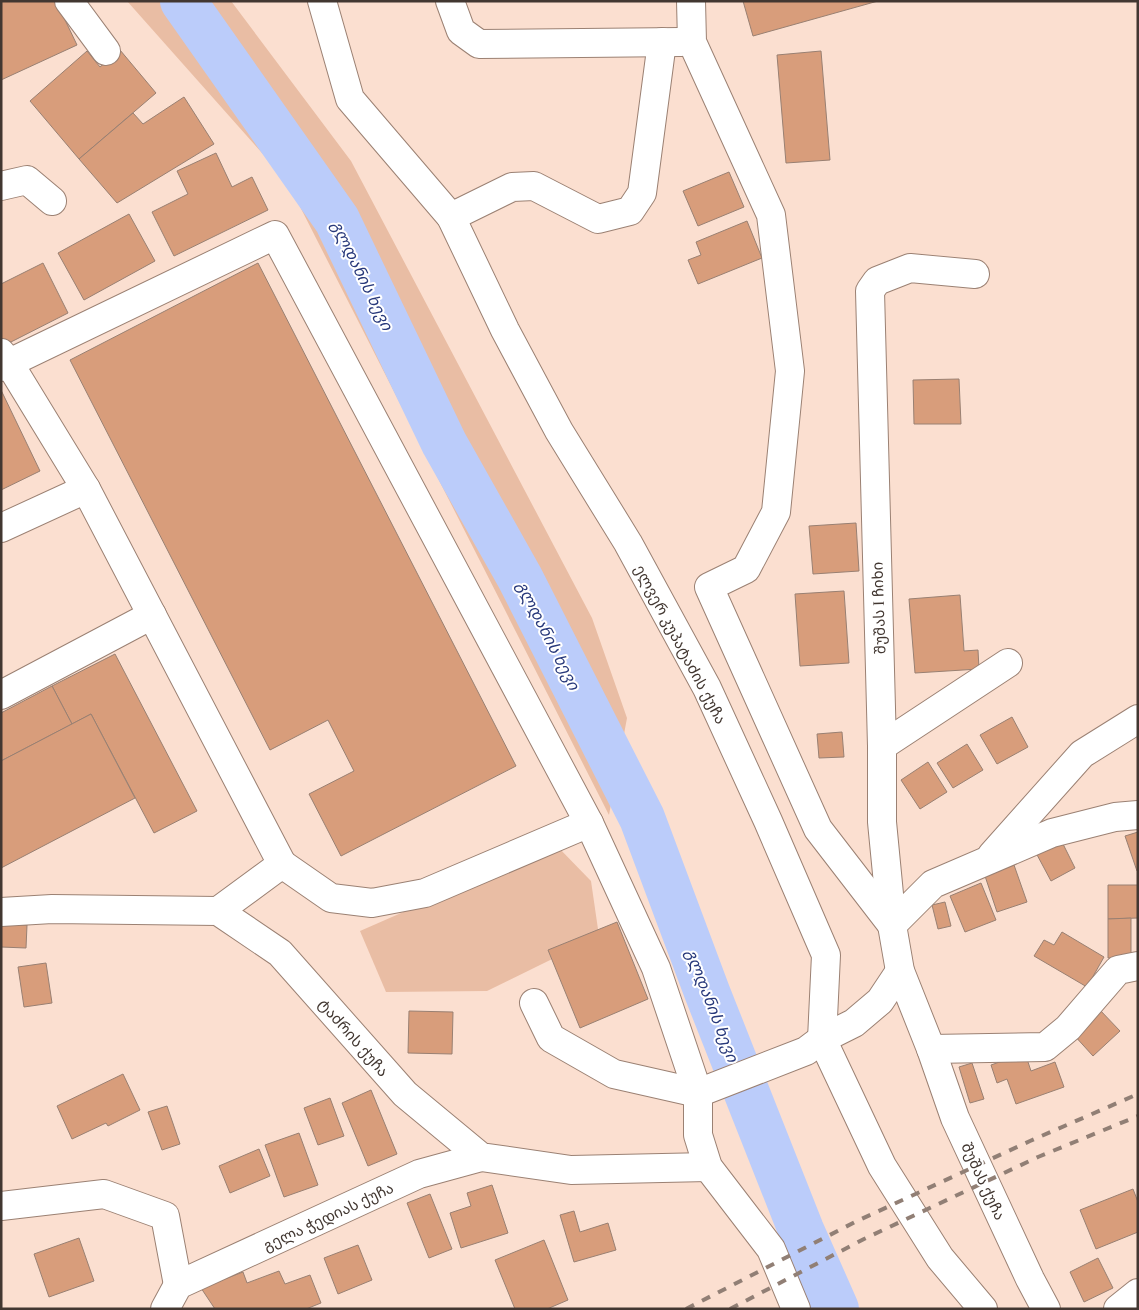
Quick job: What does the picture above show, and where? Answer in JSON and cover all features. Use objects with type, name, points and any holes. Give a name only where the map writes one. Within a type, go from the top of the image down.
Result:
[{"type":"street","points":[[69,1],[106,51]]},
{"type":"street","name":"ელვერ კუპატაძის ქუჩა","points":[[322,1],[350,99],[451,217],[505,330],[559,431],[628,543],[707,688],[768,821],[826,955],[814,1045],[882,1166],[940,1258],[983,1309]]},
{"type":"street","points":[[450,1],[461,31],[479,44],[692,42]]},
{"type":"street","points":[[691,1],[692,42],[771,215],[790,371],[776,512],[746,569],[709,587],[818,828],[892,924],[933,884],[987,860],[1052,833],[1115,817],[1138,815]]},
{"type":"street","points":[[451,217],[512,187],[534,186],[598,219],[630,211],[642,193],[662,42]]},
{"type":"street","points":[[1,186],[27,180],[52,201]]},
{"type":"street","points":[[589,823],[425,893],[372,903],[331,898],[282,864],[86,489],[4,361],[275,235],[589,823],[656,968],[708,1089],[698,1135],[708,1167],[771,1249],[796,1309]]},
{"type":"street","name":"შუშას I ჩიხი","points":[[900,971],[892,924],[882,822],[882,746],[870,291],[877,281],[910,268],[975,274]]},
{"type":"street","points":[[1,528],[86,489]]},
{"type":"street","points":[[1,695],[152,615]]},
{"type":"street","points":[[882,746],[1008,662]]},
{"type":"street","points":[[987,860],[1082,754],[1138,719]]},
{"type":"street","points":[[1,912],[52,910],[218,911],[282,864]]},
{"type":"street","name":"ტაძრის ქუჩა","points":[[218,911],[280,953],[405,1094],[481,1157]]},
{"type":"street","points":[[931,1049],[1045,1047],[1068,1028],[1118,970],[1138,966]]},
{"type":"street","points":[[534,1003],[551,1038],[614,1074],[708,1089],[814,1045],[854,1023],[880,1001],[900,971]]},
{"type":"street","name":"შუშას ქუჩა","points":[[900,971],[931,1049],[955,1118],[1030,1279],[1046,1309]]},
{"type":"street","points":[[481,1157],[571,1170],[708,1167]]},
{"type":"street","name":"გელა ჭედიას ქუჩა","points":[[178,1285],[419,1174],[481,1157]]},
{"type":"street","points":[[1,1206],[104,1194],[164,1216],[178,1285],[165,1309]]},
{"type":"street","points":[[1118,1309],[1138,1293]]},
{"type":"shaded area","points":[[127,1],[231,1],[351,161],[592,618],[627,718],[609,815],[287,181]]},
{"type":"shaded area","points":[[556,845],[591,881],[599,936],[487,991],[386,992],[360,931]]},
{"type":"building","points":[[1,1],[56,1],[77,45],[1,80]]},
{"type":"building","points":[[743,1],[878,1],[753,36]]},
{"type":"building","points":[[120,50],[156,93],[79,159],[30,101],[87,51],[100,67]]},
{"type":"building","points":[[821,51],[830,160],[786,163],[777,55]]},
{"type":"building","points":[[184,97],[214,144],[117,203],[79,159],[133,113],[143,124]]},
{"type":"building","points":[[216,153],[232,187],[252,177],[268,210],[174,256],[152,212],[188,194],[177,171]]},
{"type":"building","points":[[729,172],[744,207],[698,226],[683,191]]},
{"type":"building","points":[[129,214],[155,261],[84,300],[58,253]]},
{"type":"building","points":[[747,221],[762,258],[698,284],[688,260],[701,255],[696,242]]},
{"type":"building","points":[[43,263],[68,313],[5,345],[1,338],[1,284]]},
{"type":"building","points":[[258,263],[516,766],[341,856],[309,794],[354,771],[328,720],[270,750],[70,360]]},
{"type":"building","points":[[959,379],[961,424],[914,424],[913,380]]},
{"type":"building","points":[[1,390],[40,471],[1,490]]},
{"type":"building","points":[[856,523],[859,571],[813,574],[809,526]]},
{"type":"building","points":[[844,591],[849,663],[800,666],[795,594]]},
{"type":"building","points":[[960,595],[964,651],[978,650],[979,669],[915,673],[909,599]]},
{"type":"building","points":[[115,654],[197,811],[154,833],[91,714],[72,724],[52,686]]},
{"type":"building","points":[[52,686],[72,724],[1,761],[1,713]]},
{"type":"building","points":[[91,714],[135,798],[1,868],[1,761]]},
{"type":"building","points":[[1012,717],[1028,747],[997,764],[980,735]]},
{"type":"building","points":[[842,732],[844,757],[819,758],[817,734]]},
{"type":"building","points":[[967,744],[983,770],[953,788],[937,763]]},
{"type":"building","points":[[928,762],[947,792],[920,809],[901,780]]},
{"type":"building","points":[[1138,832],[1138,870],[1137,871],[1125,836]]},
{"type":"building","points":[[1060,838],[1075,868],[1051,881],[1035,851]]},
{"type":"building","points":[[1014,865],[1027,902],[997,912],[985,876]]},
{"type":"building","points":[[981,883],[996,920],[965,932],[950,896]]},
{"type":"building","points":[[1108,885],[1138,885],[1138,918],[1108,919]]},
{"type":"building","points":[[945,902],[951,926],[938,929],[932,905]]},
{"type":"building","points":[[1131,918],[1131,958],[1108,958],[1108,919]]},
{"type":"building","points":[[617,922],[648,999],[580,1028],[548,950]]},
{"type":"building","points":[[1,924],[27,925],[26,948],[1,947]]},
{"type":"building","points":[[1062,932],[1104,957],[1087,987],[1034,956],[1044,940],[1054,945]]},
{"type":"building","points":[[46,963],[52,1003],[24,1007],[18,967]]},
{"type":"building","points":[[1099,1009],[1120,1031],[1093,1056],[1073,1034]]},
{"type":"building","points":[[409,1011],[453,1012],[452,1054],[408,1053]]},
{"type":"building","points":[[1025,1053],[1031,1071],[1055,1062],[1064,1087],[1016,1104],[1007,1079],[997,1083],[991,1065]]},
{"type":"building","points":[[972,1063],[984,1099],[970,1103],[959,1067]]},
{"type":"building","points":[[123,1074],[140,1110],[108,1126],[106,1123],[72,1139],[57,1106]]},
{"type":"building","points":[[371,1090],[397,1154],[368,1166],[342,1103]]},
{"type":"building","points":[[330,1098],[344,1136],[318,1145],[304,1108]]},
{"type":"building","points":[[167,1106],[180,1144],[162,1150],[148,1112]]},
{"type":"building","points":[[299,1133],[318,1185],[284,1197],[265,1145]]},
{"type":"building","points":[[259,1149],[270,1176],[230,1193],[219,1166]]},
{"type":"building","points":[[492,1185],[508,1233],[461,1248],[450,1213],[471,1206],[467,1193]]},
{"type":"building","points":[[1133,1189],[1138,1202],[1138,1232],[1096,1249],[1080,1210]]},
{"type":"building","points":[[430,1194],[452,1249],[429,1258],[407,1203]]},
{"type":"building","points":[[574,1211],[580,1232],[608,1223],[616,1250],[574,1262],[560,1215]]},
{"type":"building","points":[[79,1238],[94,1281],[49,1297],[34,1254]]},
{"type":"building","points":[[544,1240],[568,1300],[547,1309],[515,1309],[495,1260]]},
{"type":"building","points":[[358,1245],[372,1280],[338,1294],[324,1258]]},
{"type":"building","points":[[1098,1258],[1113,1288],[1084,1302],[1070,1272]]},
{"type":"building","points":[[279,1271],[285,1284],[310,1275],[321,1303],[306,1309],[215,1309],[201,1288],[243,1272],[247,1283]]},
{"type":"waterway","name":"გლდანის ხევი","points":[[183,1],[337,220],[444,443],[520,578],[642,818],[707,992],[801,1230],[836,1309]]},
{"type":"railway","points":[[686,1309],[855,1222],[1030,1141],[1138,1094]]},
{"type":"railway","points":[[730,1309],[864,1239],[1038,1157],[1138,1116]]}]
